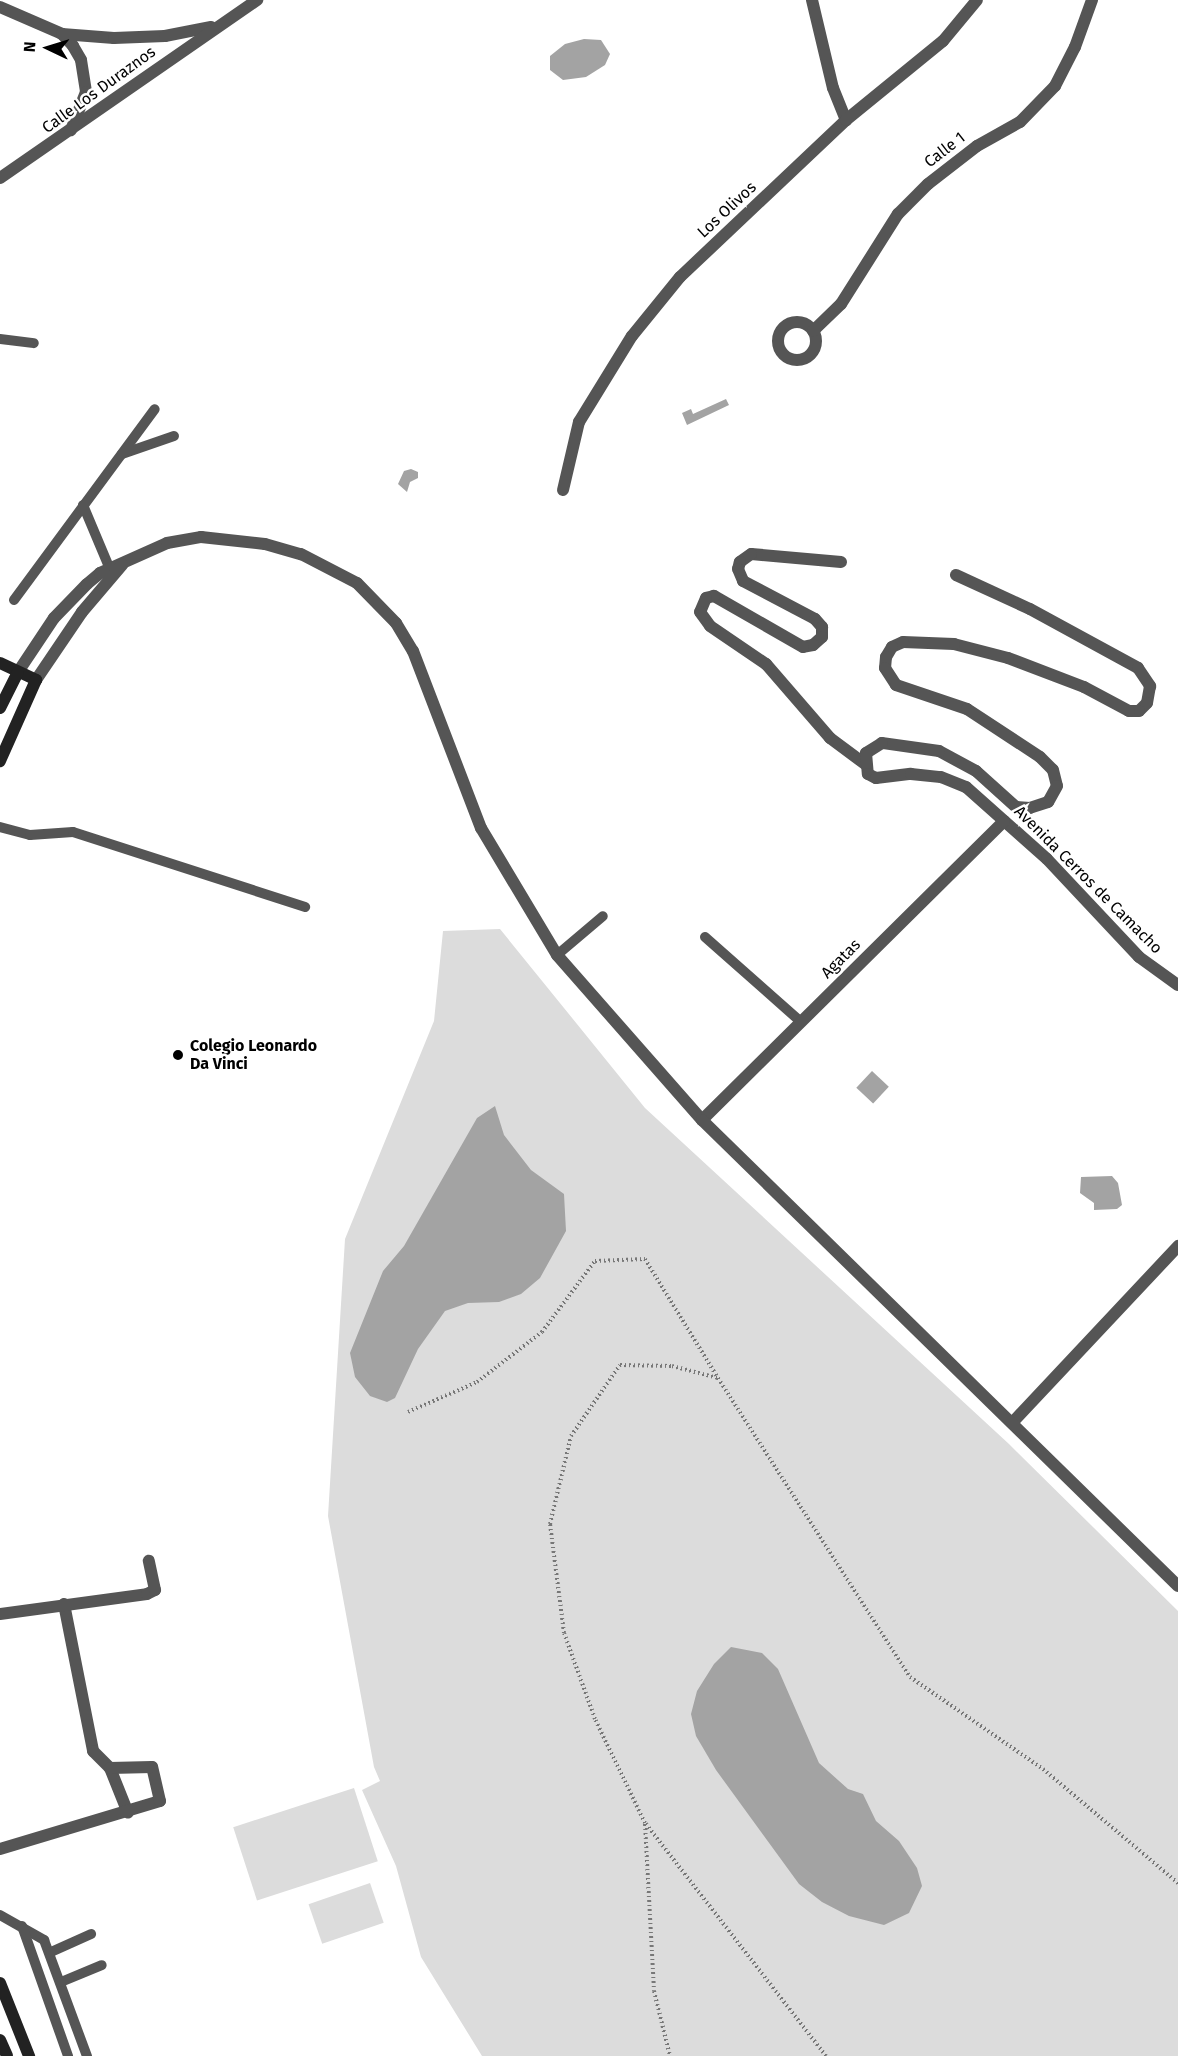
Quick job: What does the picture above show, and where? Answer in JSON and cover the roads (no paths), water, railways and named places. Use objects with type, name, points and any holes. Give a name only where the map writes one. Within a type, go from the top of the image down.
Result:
[{"type":"main road","points":[[0,663],[36,680],[21,708],[0,760]]},
{"type":"main road","points":[[18,672],[1,703],[21,708]]},
{"type":"main road","points":[[0,1983],[29,2056]]},
{"type":"main road","points":[[0,2040],[7,2056]]},
{"type":"street","name":"Calle Los Duraznos","points":[[0,178],[66,136],[215,26],[257,0]]},
{"type":"street","points":[[812,0],[833,88],[846,120]]},
{"type":"street","name":"Los Olivos","points":[[563,490],[579,422],[632,336],[680,277],[846,120],[943,41],[977,0]]},
{"type":"street","name":"Calle 1","points":[[813,331],[841,304],[898,214],[928,184],[977,146],[1020,122],[1055,86],[1075,47],[1092,0]]},
{"type":"street","points":[[0,7],[62,34],[81,60],[85,84],[82,108],[66,136]]},
{"type":"street","name":"Calle Los Duraznos","points":[[62,34],[124,38],[165,36],[215,26]]},
{"type":"street","points":[[18,672],[54,618],[127,559],[167,543],[201,537],[234,538],[301,554],[357,583],[376,601],[413,651],[482,828],[557,955],[702,1120],[1178,1586]]},
{"type":"street","points":[[841,562],[751,554],[740,562],[738,569],[743,581],[814,619],[822,627],[822,637],[813,645],[803,647],[714,596],[706,598],[700,612],[710,626],[766,664],[830,738],[865,764]]},
{"type":"street","points":[[36,680],[110,573]]},
{"type":"street","name":"Avenida Cerros de Camacho","points":[[956,575],[1030,609],[1138,668],[1150,686],[1147,703],[1139,711],[1129,711],[1084,687],[1008,658],[954,644],[903,642],[892,647],[886,657],[885,668],[896,685],[967,709],[1040,757],[1053,770],[1056,786],[1048,802],[1030,808],[1016,807],[976,771],[939,751],[882,743],[866,753],[865,764],[868,774],[876,778],[911,774],[941,777],[966,787],[1047,859],[1139,957],[1178,985]]},
{"type":"street","name":"Agatas","points":[[702,1120],[1004,821]]},
{"type":"street","points":[[1012,1423],[1178,1246]]},
{"type":"street","points":[[0,1614],[147,1594],[155,1590],[148,1561]]},
{"type":"street","points":[[64,1604],[93,1751],[110,1768],[128,1813]]},
{"type":"street","points":[[0,1849],[128,1813],[160,1801],[155,1770],[148,1766],[110,1768]]},
{"type":"lane","points":[[0,339],[34,343]]},
{"type":"lane","points":[[15,600],[155,409]]},
{"type":"lane","points":[[122,454],[174,436]]},
{"type":"lane","points":[[83,506],[110,573]]},
{"type":"lane","points":[[0,827],[30,835],[73,831],[305,907]]},
{"type":"lane","points":[[557,955],[603,916]]},
{"type":"lane","points":[[705,937],[801,1022]]},
{"type":"lane","points":[[0,1915],[44,1940],[51,1952],[87,2056]]},
{"type":"lane","points":[[22,1926],[68,2056]]},
{"type":"lane","points":[[51,1952],[91,1934]]},
{"type":"lane","points":[[61,1982],[102,1965]]},
{"type":"place","name":"Colegio Leonardo Da Vinci","points":[[178,1055]]}]
